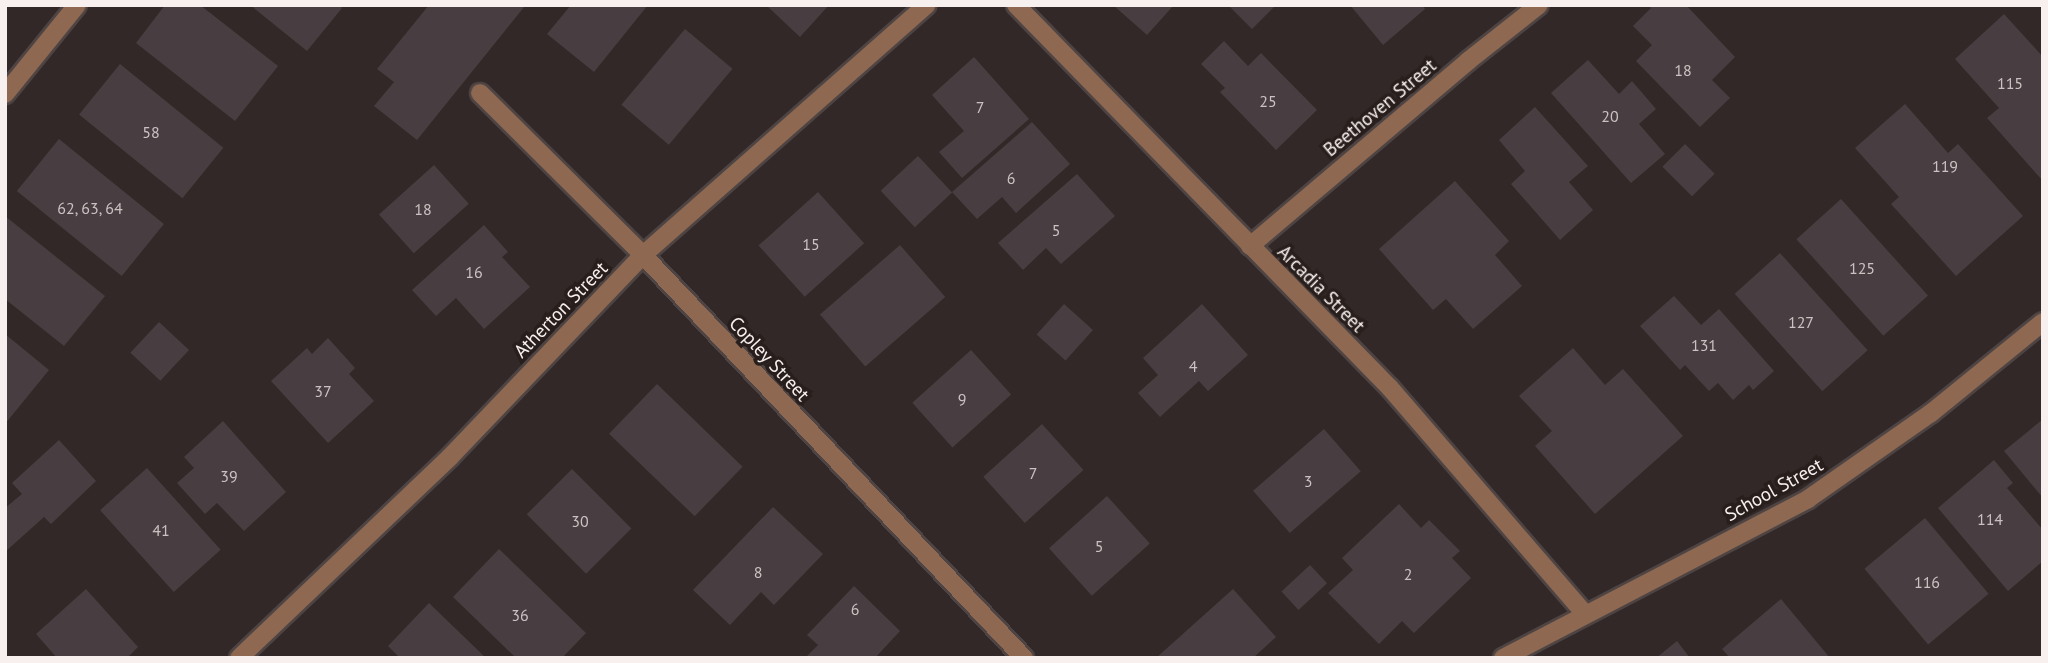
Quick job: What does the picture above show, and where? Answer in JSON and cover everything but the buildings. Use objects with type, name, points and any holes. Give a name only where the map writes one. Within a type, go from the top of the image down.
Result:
[{"type":"street","points":[[5,94],[77,5]]},
{"type":"street","name":"Atherton Street","points":[[239,658],[450,457],[643,255],[927,5]]},
{"type":"street","name":"Arcadia Street","points":[[1016,5],[1390,388],[1584,613]]},
{"type":"street","name":"Beethoven Street","points":[[1250,246],[1468,61],[1539,5]]},
{"type":"street","name":"Copley Street","points":[[480,93],[643,255],[1024,658]]},
{"type":"street","name":"School Street","points":[[1503,658],[1584,613],[1808,499],[1931,413],[2043,322]]}]
